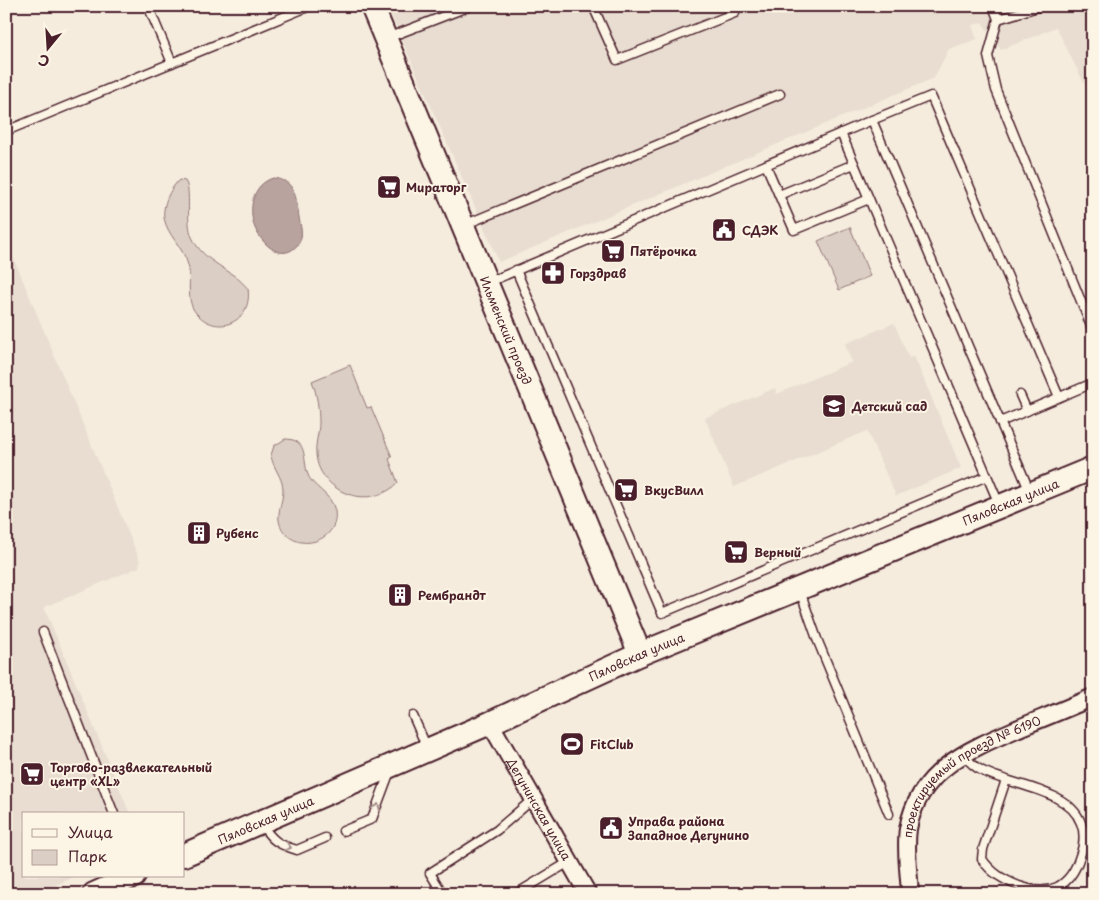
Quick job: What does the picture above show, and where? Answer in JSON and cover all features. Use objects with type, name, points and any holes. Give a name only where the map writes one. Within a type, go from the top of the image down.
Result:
[{"type":"street","name":"Ильменский проезд","points":[[372,6],[640,654]]},
{"type":"street","name":"Пяловская улица","points":[[185,855],[490,723],[640,654],[1093,468]]},
{"type":"street","name":"проектируемый проезд № 6190","points":[[910,894],[907,844],[911,816],[923,790],[932,779],[962,754],[1093,697]]},
{"type":"street","name":"Дегунинская улица","points":[[490,723],[588,894]]},
{"type":"street","points":[[94,894],[130,878]]},
{"type":"lane","points":[[6,131],[310,6]]},
{"type":"lane","points":[[385,39],[470,6]]},
{"type":"lane","points":[[593,6],[617,60],[735,14]]},
{"type":"lane","points":[[993,6],[998,19],[988,56],[996,90],[1093,331]]},
{"type":"lane","points":[[998,19],[1041,6]]},
{"type":"lane","points":[[149,8],[172,63]]},
{"type":"lane","points":[[462,226],[780,94]]},
{"type":"lane","points":[[486,283],[931,96],[1059,397]]},
{"type":"lane","points":[[872,120],[1030,494]]},
{"type":"lane","points":[[841,133],[999,506]]},
{"type":"lane","points":[[779,196],[854,164]]},
{"type":"lane","points":[[766,165],[794,230],[869,199]]},
{"type":"lane","points":[[516,270],[662,613],[987,476]]},
{"type":"lane","points":[[1000,422],[1093,383]]},
{"type":"lane","points":[[1020,395],[1026,411]]},
{"type":"lane","points":[[799,588],[817,639],[889,814]]},
{"type":"lane","points":[[43,632],[113,812]]},
{"type":"lane","points":[[413,716],[427,750]]},
{"type":"lane","points":[[962,754],[978,768],[1063,802],[1076,814],[1081,822],[1083,842],[1079,860],[1065,882],[1050,891],[1032,890],[1013,884],[994,873],[982,859],[983,849],[1006,780]]},
{"type":"lane","points":[[343,831],[372,819],[393,765]]},
{"type":"lane","points":[[442,894],[430,873],[497,830],[533,799]]},
{"type":"lane","points":[[260,822],[271,839],[297,850],[325,838]]},
{"type":"lane","points":[[516,894],[569,862]]},
{"type":"shaded area","points":[[387,6],[1093,6],[1093,101],[1056,27],[1001,50],[982,22],[972,26],[977,39],[949,49],[934,78],[499,262]]},
{"type":"shaded area","points":[[273,178],[281,179],[291,186],[297,203],[301,236],[299,243],[292,250],[285,252],[278,252],[265,243],[255,229],[253,222],[252,208],[254,196],[261,185]]},
{"type":"shaded area","points":[[6,240],[140,561],[139,567],[44,607],[129,812],[22,812],[22,878],[72,878],[36,894],[6,894]]},
{"type":"shaded area","name":"Детский сад","points":[[894,323],[909,358],[914,356],[961,468],[896,496],[867,431],[734,487],[705,418],[775,388],[777,394],[852,362],[845,344]]},
{"type":"green space","points":[[179,180],[185,181],[187,185],[190,230],[197,246],[210,259],[234,276],[248,289],[248,300],[245,310],[240,317],[232,322],[223,325],[214,324],[205,320],[193,308],[190,296],[188,265],[183,253],[168,230],[164,218],[167,198]]},
{"type":"green space","points":[[850,227],[870,276],[839,290],[818,241]]},
{"type":"green space","points":[[350,365],[367,408],[371,407],[392,457],[389,459],[398,483],[389,490],[373,496],[361,497],[341,491],[328,481],[317,462],[319,412],[312,381]]},
{"type":"green space","points":[[285,439],[292,440],[301,445],[309,478],[330,500],[335,511],[335,522],[331,531],[315,541],[296,541],[288,536],[279,522],[283,485],[271,455],[274,446]]},
{"type":"place","name":"Мираторг","points":[[389,187]]},
{"type":"place","name":"СДЭК","points":[[724,230]]},
{"type":"place","name":"Пятёрочка","points":[[613,251]]},
{"type":"place","name":"Горздрав","points":[[553,273]]},
{"type":"place","name":"Детский сад","points":[[834,406]]},
{"type":"place","name":"ВкусВилл","points":[[626,490]]},
{"type":"place","name":"Рубенс","points":[[199,533]]},
{"type":"place","name":"Верный","points":[[736,552]]},
{"type":"place","name":"Рембрандт","points":[[400,595]]},
{"type":"place","name":"FitClub","points":[[572,744]]},
{"type":"place","name":"Торгово-развлекательный центр «XL»","points":[[32,774]]},
{"type":"place","name":"Управа района Западное Дегунино","points":[[611,828]]}]
